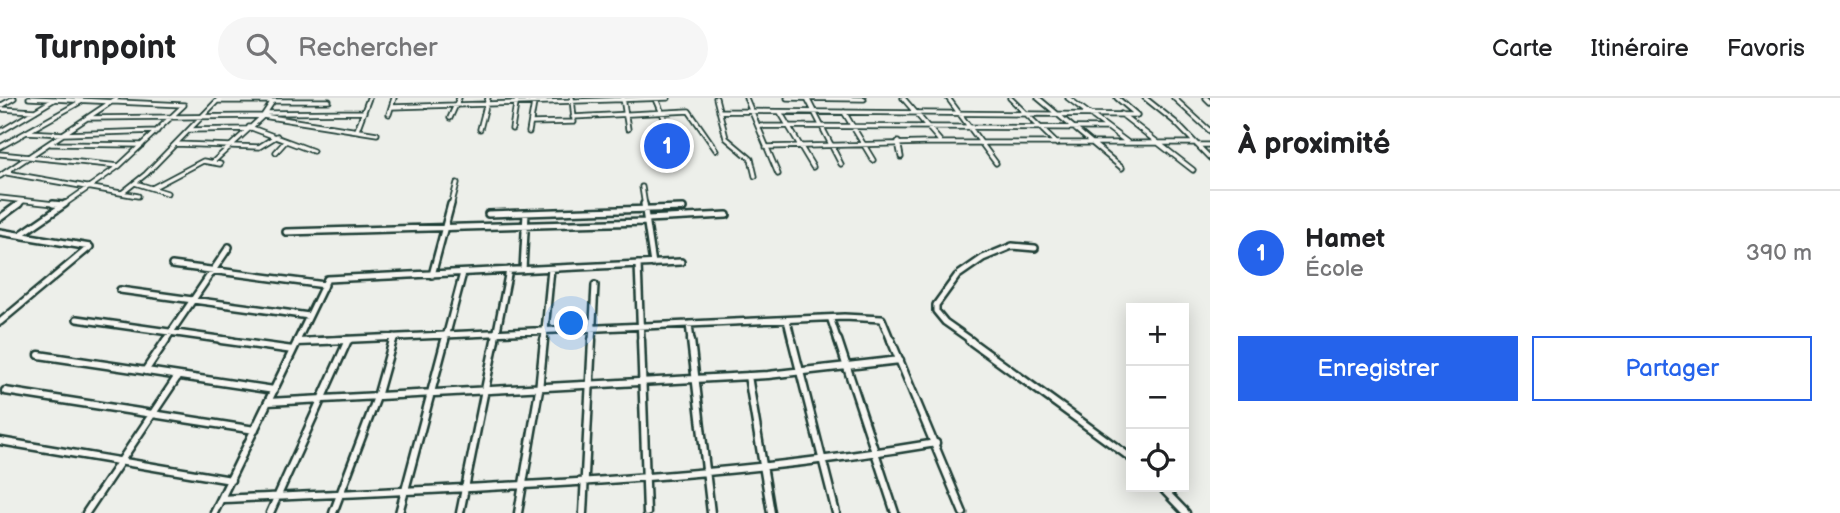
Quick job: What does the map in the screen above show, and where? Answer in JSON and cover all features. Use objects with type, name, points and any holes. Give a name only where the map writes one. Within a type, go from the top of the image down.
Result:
[{"type":"street","points":[[0,107],[14,98]]},
{"type":"street","points":[[29,98],[184,105]]},
{"type":"street","points":[[2,174],[117,98]]},
{"type":"street","points":[[20,235],[119,166],[191,98]]},
{"type":"street","points":[[357,130],[369,98]]},
{"type":"street","points":[[389,114],[394,98]]},
{"type":"street","points":[[450,118],[459,98]]},
{"type":"street","points":[[480,129],[488,98]]},
{"type":"street","points":[[392,107],[668,98]]},
{"type":"street","points":[[716,98],[726,138],[751,159],[755,176]]},
{"type":"street","points":[[746,98],[778,174]]},
{"type":"street","points":[[787,98],[863,98],[875,112]]},
{"type":"street","points":[[807,98],[841,164]]},
{"type":"street","points":[[903,98],[940,141]]},
{"type":"street","points":[[948,98],[996,163]]},
{"type":"street","points":[[1010,98],[1057,144]]},
{"type":"street","points":[[1038,98],[1122,167]]},
{"type":"street","points":[[1068,98],[1128,144]]},
{"type":"street","points":[[719,111],[1137,115],[1117,98]]},
{"type":"street","points":[[1145,98],[1210,158]]},
{"type":"street","points":[[1174,98],[1210,131]]},
{"type":"street","points":[[1206,98],[1210,102]]},
{"type":"street","points":[[0,132],[55,99]]},
{"type":"street","points":[[624,99],[628,129]]},
{"type":"street","points":[[656,99],[671,134]]},
{"type":"street","points":[[122,193],[219,100],[329,101]]},
{"type":"street","points":[[213,162],[264,114],[274,100]]},
{"type":"street","points":[[572,100],[574,122]]},
{"type":"street","points":[[0,147],[82,101]]},
{"type":"street","points":[[512,129],[517,101]]},
{"type":"street","points":[[529,132],[534,103]]},
{"type":"street","points":[[0,107],[35,111]]},
{"type":"street","points":[[531,123],[574,122],[627,114],[689,111],[716,150]]},
{"type":"street","points":[[780,111],[813,167]]},
{"type":"street","points":[[87,118],[364,112]]},
{"type":"street","points":[[844,112],[873,160]]},
{"type":"street","points":[[264,114],[377,134]]},
{"type":"street","points":[[1121,114],[1193,170]]},
{"type":"street","points":[[0,125],[10,126]]},
{"type":"street","points":[[758,126],[1107,128]]},
{"type":"street","points":[[189,130],[248,128],[313,151]]},
{"type":"street","points":[[26,132],[64,134],[157,131]]},
{"type":"street","points":[[176,144],[259,147],[276,136]]},
{"type":"street","points":[[766,147],[940,141],[1210,145]]},
{"type":"street","points":[[276,152],[285,142]]},
{"type":"street","points":[[898,142],[901,157]]},
{"type":"street","points":[[51,144],[142,145]]},
{"type":"street","points":[[0,154],[119,166]]},
{"type":"street","points":[[152,188],[203,161],[219,163]]},
{"type":"street","points":[[2,174],[138,196]]},
{"type":"street","points":[[135,183],[167,193]]},
{"type":"street","points":[[432,275],[457,183]]},
{"type":"street","points":[[642,187],[653,264]]},
{"type":"street","points":[[0,198],[63,205]]},
{"type":"street","points":[[0,218],[24,200]]},
{"type":"street","points":[[488,214],[683,208]]},
{"type":"street","points":[[523,270],[526,213]]},
{"type":"street","points":[[286,232],[526,226],[727,215]]},
{"type":"street","points":[[0,232],[90,247],[0,322]]},
{"type":"street","points":[[1035,248],[1012,246],[984,258],[957,276],[936,305],[936,311],[945,322],[1126,454]]},
{"type":"street","points":[[145,371],[229,247]]},
{"type":"street","points":[[214,513],[327,279],[681,262]]},
{"type":"street","points":[[638,264],[647,513]]},
{"type":"street","points":[[172,265],[325,285]]},
{"type":"street","points":[[519,513],[539,390],[551,268]]},
{"type":"street","points":[[460,513],[509,271]]},
{"type":"street","points":[[399,513],[463,273]]},
{"type":"street","points":[[583,513],[595,285]]},
{"type":"street","points":[[120,290],[309,316]]},
{"type":"street","points":[[77,319],[293,350]]},
{"type":"street","points":[[297,342],[787,320],[882,319],[963,513]]},
{"type":"street","points":[[787,320],[836,513]]},
{"type":"street","points":[[831,320],[895,513]]},
{"type":"street","points":[[689,324],[711,513]]},
{"type":"street","points":[[333,513],[376,397],[394,337]]},
{"type":"street","points":[[270,513],[348,339]]},
{"type":"street","points":[[39,355],[274,390]]},
{"type":"street","points":[[268,402],[484,393],[696,380],[900,360]]},
{"type":"street","points":[[86,513],[177,376]]},
{"type":"street","points":[[748,376],[771,513]]},
{"type":"street","points":[[5,391],[255,430]]},
{"type":"street","points":[[0,441],[231,480]]},
{"type":"street","points":[[222,499],[707,476],[876,455],[936,443]]},
{"type":"street","points":[[1166,492],[1186,513]]},
{"type":"place","name":"Hamet","points":[[667,146]]}]
